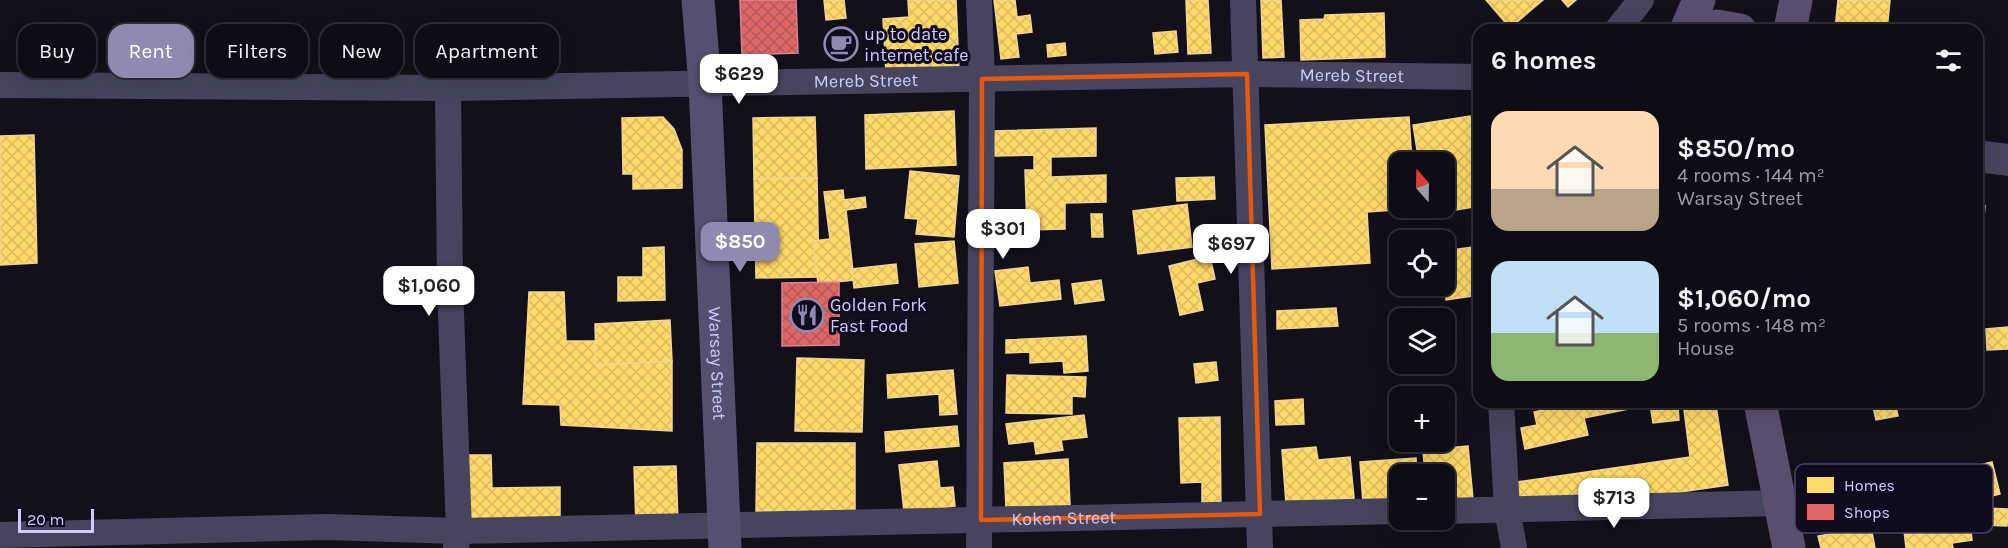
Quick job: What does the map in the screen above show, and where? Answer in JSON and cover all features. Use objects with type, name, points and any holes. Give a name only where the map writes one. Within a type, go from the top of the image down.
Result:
[{"type":"main road","name":"Warsay Street","points":[[698,0],[705,84],[726,537]]},
{"type":"main road","points":[[1689,24],[1699,0]]},
{"type":"main road","points":[[1791,24],[1796,0]]},
{"type":"main road","points":[[1761,408],[1782,503],[1789,548]]},
{"type":"street","points":[[979,0],[982,79],[981,520],[979,548]]},
{"type":"street","points":[[1243,0],[1260,548]]},
{"type":"street","points":[[1622,24],[1641,0]]},
{"type":"street","name":"Mereb Street","points":[[0,84],[448,88],[1246,75],[1473,77]]},
{"type":"street","points":[[448,88],[450,286],[457,539]]},
{"type":"street","points":[[1983,157],[2008,160]]},
{"type":"street","points":[[1501,408],[1507,509],[1514,548]]},
{"type":"street","points":[[1455,511],[1782,503]]},
{"type":"street","name":"Koken Street","points":[[0,535],[173,538],[326,527],[457,539],[726,537],[981,520],[1389,512]]},
{"type":"highlighted area","points":[[1247,74],[1260,514],[981,520],[982,79]]},
{"type":"building: Homes","points":[[824,0],[844,0],[846,18],[826,20]]},
{"type":"building: Homes","points":[[908,0],[956,0],[959,70],[886,74],[883,19],[909,17]]},
{"type":"building: Homes","points":[[994,0],[1015,0],[1017,17],[1030,15],[1032,32],[1016,34],[1019,57],[1001,59]]},
{"type":"building: Homes","points":[[1186,0],[1208,0],[1211,53],[1188,54]]},
{"type":"building: Homes","points":[[1261,0],[1281,0],[1284,57],[1263,58]]},
{"type":"building: Homes","points":[[1486,0],[1543,0],[1515,24],[1507,24]]},
{"type":"building: Homes","points":[[1562,0],[1576,0],[1568,7]]},
{"type":"building: Homes","points":[[1838,0],[1890,0],[1888,24],[1836,24]]},
{"type":"building: Homes","points":[[1384,13],[1385,57],[1301,60],[1300,20],[1324,19],[1325,15]]},
{"type":"building: Homes","points":[[1176,31],[1178,52],[1155,54],[1153,33]]},
{"type":"building: Homes","points":[[1065,43],[1066,55],[1048,57],[1047,45]]},
{"type":"building: Homes","points":[[954,111],[956,165],[866,169],[865,115]]},
{"type":"building: Homes","points":[[1470,116],[1473,135],[1473,207],[1455,210],[1455,152],[1417,152],[1413,125]]},
{"type":"building: Homes","points":[[663,117],[674,129],[682,150],[682,188],[633,189],[633,174],[623,174],[622,118]]},
{"type":"building: Homes","points":[[815,117],[817,178],[754,179],[753,118]]},
{"type":"building: Homes","points":[[1409,117],[1411,152],[1389,152],[1389,210],[1367,212],[1370,263],[1272,269],[1265,125]]},
{"type":"building: Homes","points":[[1096,128],[1096,156],[1051,157],[1051,177],[1106,175],[1106,202],[1065,203],[1065,229],[1027,230],[1025,170],[1034,170],[1034,155],[995,156],[994,131]]},
{"type":"building: Homes","points":[[34,135],[37,263],[0,265],[0,136]]},
{"type":"building: Homes","points":[[910,171],[959,176],[954,237],[916,234],[918,219],[905,218]]},
{"type":"building: Homes","points":[[1214,177],[1215,199],[1177,201],[1176,178]]},
{"type":"building: Homes","points":[[817,178],[819,277],[756,278],[754,179]]},
{"type":"building: Homes","points":[[843,190],[844,200],[865,197],[866,207],[846,210],[854,280],[818,284],[813,241],[830,239],[824,192]]},
{"type":"building: Homes","points":[[1187,204],[1192,247],[1138,254],[1133,211]]},
{"type":"building: Homes","points":[[1091,214],[1102,214],[1103,237],[1092,237]]},
{"type":"building: Homes","points":[[954,241],[958,283],[919,287],[915,244]]},
{"type":"building: Homes","points":[[664,247],[665,300],[618,301],[618,277],[643,277],[643,248]]},
{"type":"building: Homes","points":[[1473,247],[1473,296],[1446,300],[1446,296],[1455,296],[1455,249]]},
{"type":"building: Homes","points":[[1210,256],[1215,279],[1197,283],[1203,310],[1180,315],[1169,266]]},
{"type":"building: Homes","points":[[896,264],[898,283],[854,288],[852,269]]},
{"type":"building: Homes","points":[[1028,267],[1030,283],[1059,280],[1061,299],[1000,306],[995,271]]},
{"type":"building: Homes","points":[[1101,280],[1104,300],[1075,304],[1072,284]]},
{"type":"building: Homes","points":[[529,292],[564,292],[566,341],[595,341],[596,365],[672,361],[672,431],[561,425],[560,405],[523,404]]},
{"type":"building: Homes","points":[[1336,308],[1338,326],[1277,329],[1277,311]]},
{"type":"building: Homes","points":[[670,320],[672,361],[596,365],[595,324]]},
{"type":"building: Homes","points":[[2008,327],[2008,349],[1987,350],[1986,329]]},
{"type":"building: Homes","points":[[1086,336],[1088,371],[1064,373],[1063,361],[1030,363],[1030,352],[1006,353],[1006,340]]},
{"type":"building: Homes","points":[[797,358],[864,360],[862,432],[795,431]]},
{"type":"building: Homes","points":[[1216,362],[1218,380],[1196,383],[1194,364]]},
{"type":"building: Homes","points":[[953,370],[957,414],[940,415],[939,394],[888,398],[887,375]]},
{"type":"building: Homes","points":[[1007,375],[1086,377],[1085,397],[1072,396],[1072,414],[1006,413]]},
{"type":"building: Homes","points":[[1303,399],[1304,424],[1276,425],[1275,401]]},
{"type":"building: Homes","points":[[1552,408],[1634,408],[1584,418],[1588,435],[1525,449],[1521,428],[1537,425],[1534,412]]},
{"type":"building: Homes","points":[[1678,408],[1679,420],[1653,423],[1651,411]]},
{"type":"building: Homes","points":[[1716,408],[1728,485],[1522,515],[1517,482],[1690,457],[1684,410]]},
{"type":"building: Homes","points":[[1873,408],[1896,408],[1898,416],[1876,420]]},
{"type":"building: Homes","points":[[1084,415],[1087,437],[1061,440],[1063,450],[1036,454],[1034,441],[1009,444],[1006,424]]},
{"type":"building: Homes","points":[[1220,417],[1221,516],[1202,517],[1202,482],[1181,483],[1179,418]]},
{"type":"building: Homes","points":[[957,426],[959,446],[886,452],[885,432]]},
{"type":"building: Homes","points":[[757,443],[855,443],[855,512],[756,512]]},
{"type":"building: Homes","points":[[1468,446],[1473,499],[1455,501],[1455,464],[1424,464],[1423,452],[1455,452],[1455,447]]},
{"type":"building: Homes","points":[[1316,447],[1318,460],[1350,457],[1354,498],[1286,504],[1282,450]]},
{"type":"building: Homes","points":[[464,455],[491,455],[492,488],[560,487],[560,524],[464,525]]},
{"type":"building: Homes","points":[[1416,458],[1416,464],[1389,464],[1389,515],[1364,517],[1360,462]]},
{"type":"building: Homes","points":[[1068,459],[1070,505],[1006,508],[1004,463]]},
{"type":"building: Homes","points":[[937,461],[940,488],[953,487],[955,506],[904,512],[899,465]]},
{"type":"building: Homes","points":[[676,466],[678,523],[636,525],[634,467]]},
{"type":"building: Homes","points":[[1993,466],[2000,494],[1993,496]]},
{"type":"building: Homes","points":[[1993,508],[2008,509],[2007,526],[1993,525]]},
{"type":"building: Homes","points":[[1836,533],[1872,533],[1875,548],[1821,548],[1818,536]]},
{"type":"building: Homes","points":[[1904,533],[1971,533],[1972,540],[1952,543],[1953,548],[1906,548]]},
{"type":"building: Shops","points":[[740,0],[796,0],[798,53],[742,55]]},
{"type":"building: Shops","points":[[839,282],[839,345],[782,346],[782,283]]},
{"type":"place","name":"up to date internet cafe","points":[[841,44]]},
{"type":"place","name":"Golden Fork Fast Food","points":[[807,315]]}]
